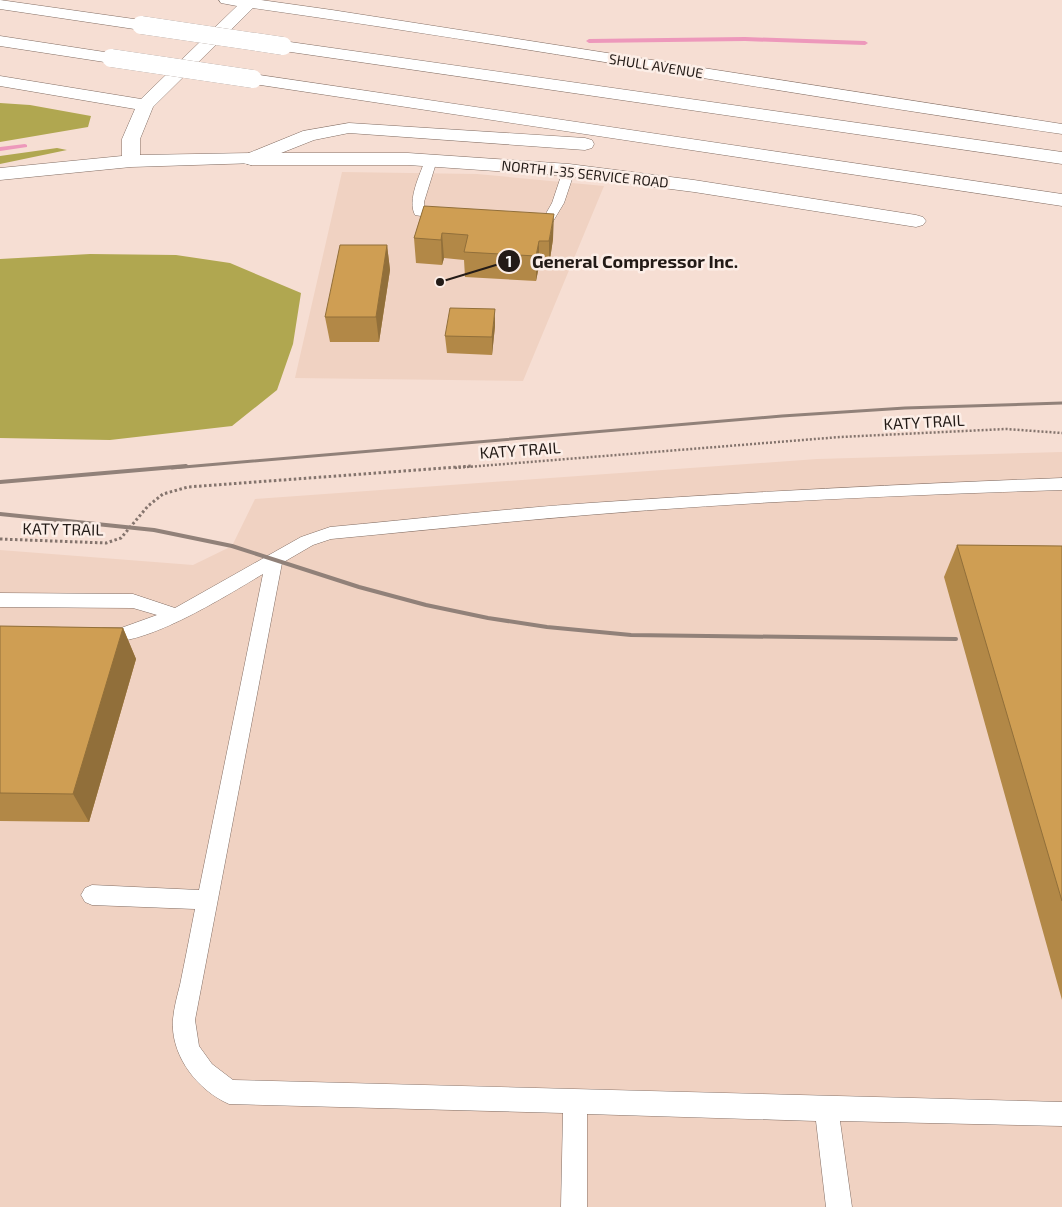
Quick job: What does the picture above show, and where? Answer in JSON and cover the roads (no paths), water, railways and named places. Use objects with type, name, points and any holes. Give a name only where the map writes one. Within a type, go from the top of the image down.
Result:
[{"type":"main road","points":[[228,0],[249,3]]},
{"type":"main road","points":[[131,161],[131,139],[145,105],[249,3]]},
{"type":"main road","name":"SHULL AVENUE","points":[[249,3],[496,40],[836,96],[1062,129]]},
{"type":"main road","points":[[0,4],[1062,158]]},
{"type":"main road","points":[[0,41],[1062,200]]},
{"type":"main road","points":[[0,81],[145,105]]},
{"type":"main road","points":[[251,159],[309,135],[349,128],[523,140],[739,151]]},
{"type":"main road","name":"NORTH I-35 SERVICE ROAD","points":[[0,174],[131,161],[251,159],[431,160],[569,170],[694,186],[916,221]]},
{"type":"lane","points":[[431,160],[418,202],[419,212],[454,217]]},
{"type":"lane","points":[[519,221],[537,222],[548,220],[558,203],[569,170]]},
{"type":"lane","points":[[85,636],[122,635],[177,614],[307,541],[330,533],[588,509],[712,500],[863,491],[1062,484]]},
{"type":"lane","points":[[274,560],[184,1020],[188,1050],[204,1072],[230,1092],[1062,1114]]},
{"type":"lane","points":[[0,600],[133,601],[177,614]]},
{"type":"lane","points":[[92,895],[208,900]]},
{"type":"lane","points":[[574,1102],[574,1207]]},
{"type":"lane","points":[[826,1109],[839,1207]]},
{"type":"waterway","points":[[589,41],[745,39],[865,43]]},
{"type":"waterway","points":[[0,149],[25,146]]},
{"type":"railway","points":[[172,468],[782,416],[905,408],[1062,403]]},
{"type":"railway","points":[[0,482],[186,466]]},
{"type":"railway","points":[[0,514],[154,530],[232,546],[359,587],[426,605],[488,618],[547,627],[631,635],[956,639]]},
{"type":"place","name":"General Compressor Inc.","points":[[440,282]]}]
